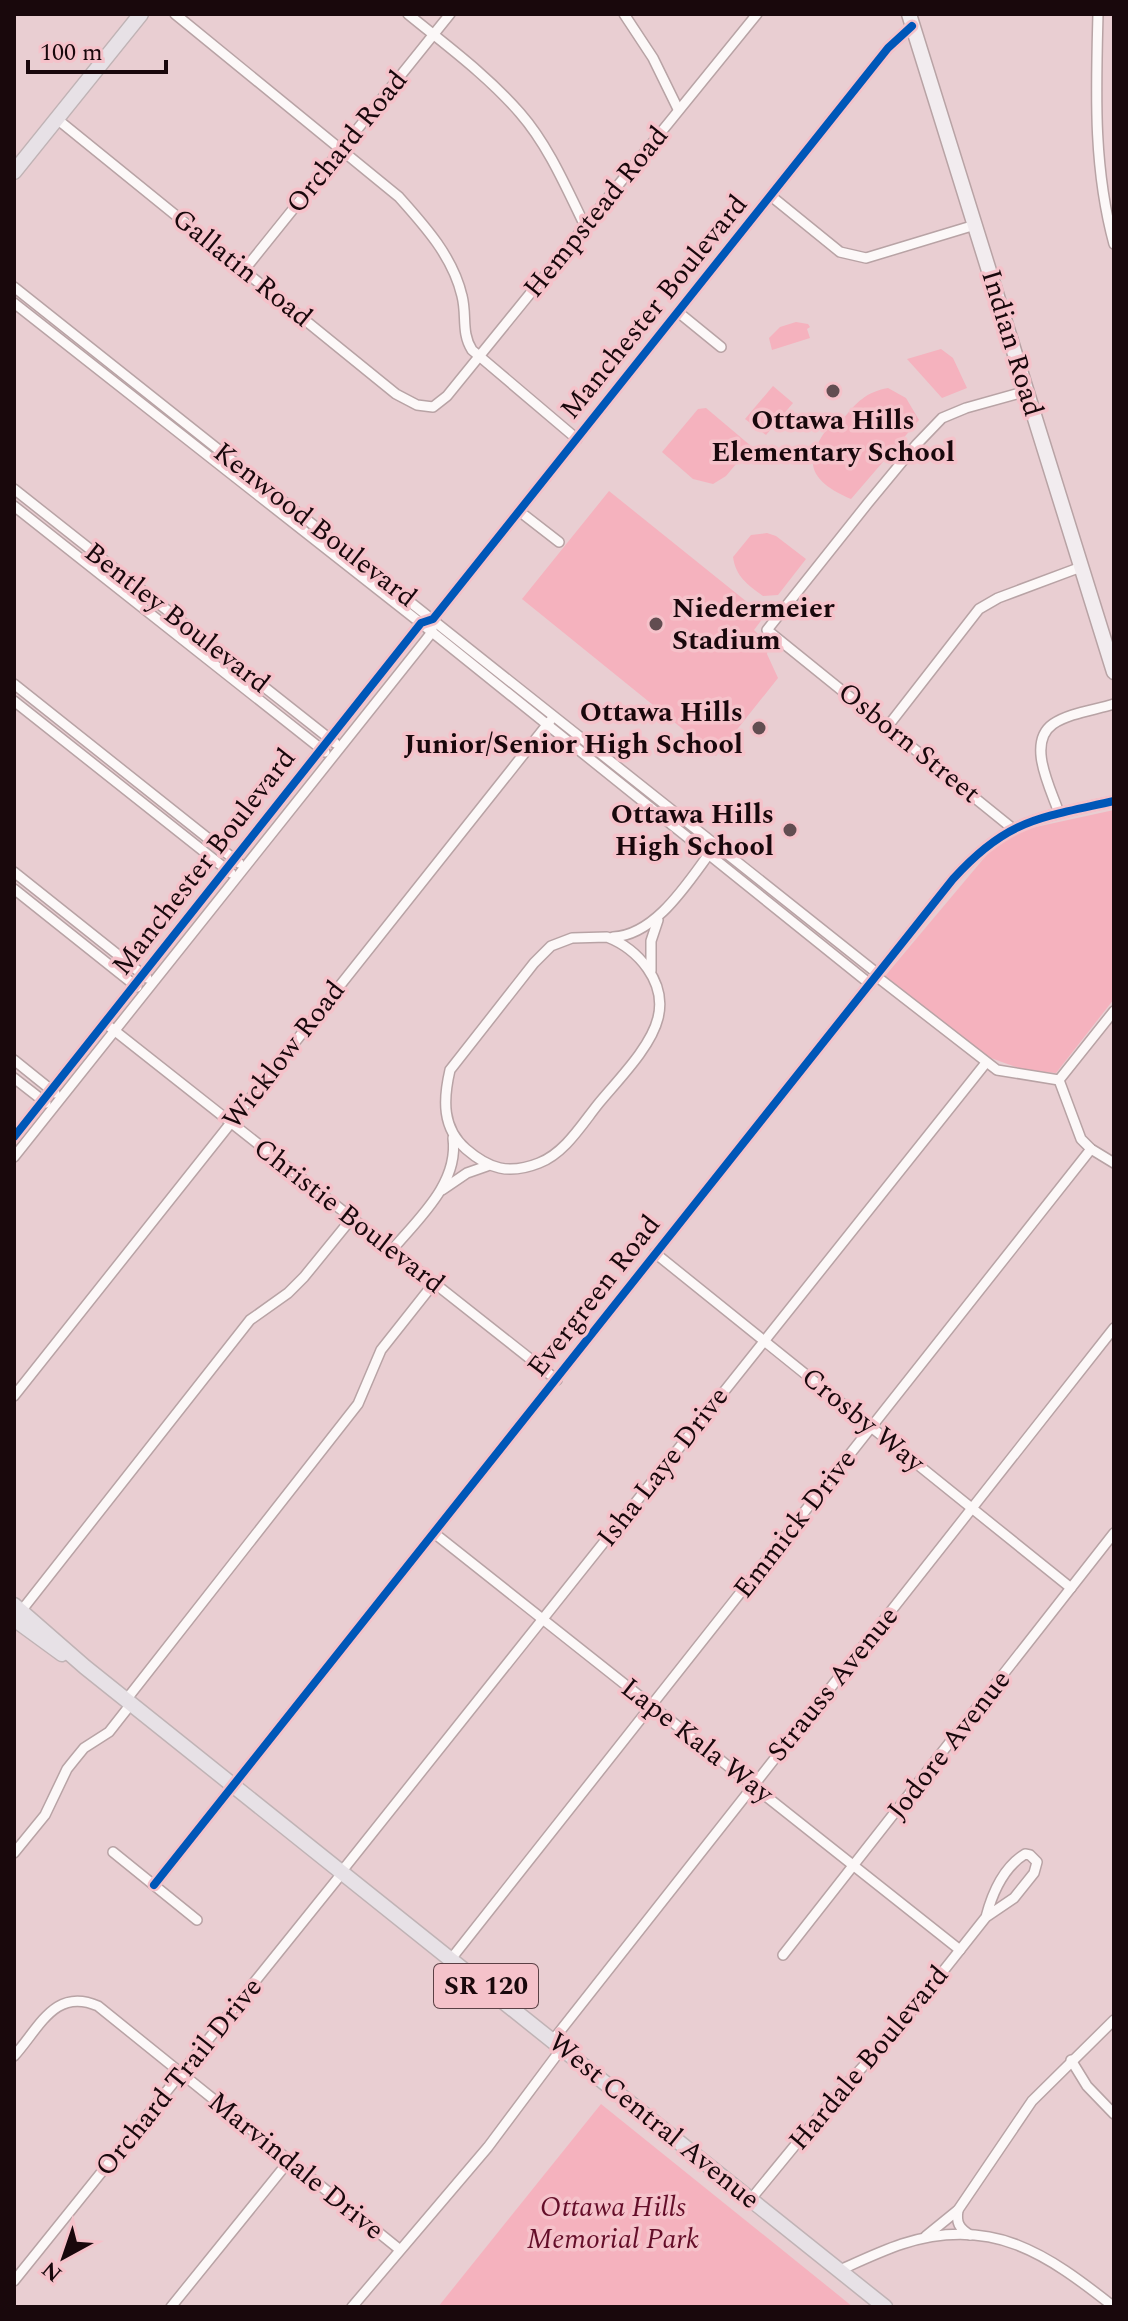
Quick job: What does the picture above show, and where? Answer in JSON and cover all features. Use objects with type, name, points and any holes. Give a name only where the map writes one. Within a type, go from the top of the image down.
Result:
[{"type":"main road","points":[[14,172],[141,14]]},
{"type":"main road","name":"West Central Avenue","points":[[16,1614],[46,1644],[85,1667],[885,2307]]},
{"type":"street","points":[[175,14],[399,197],[429,230],[446,257],[462,296],[466,340],[478,358],[577,439]]},
{"type":"street","points":[[408,14],[488,79],[521,114],[560,175],[585,226]]},
{"type":"street","name":"Orchard Road","points":[[245,269],[450,14]]},
{"type":"street","points":[[624,14],[653,58],[678,109]]},
{"type":"street","name":"Hempstead Road","points":[[433,407],[447,396],[757,14]]},
{"type":"street","points":[[1098,14],[1098,169],[1114,244]]},
{"type":"street","name":"Manchester Boulevard","points":[[433,619],[910,20]]},
{"type":"street","name":"Indian Road","points":[[910,20],[1114,672]]},
{"type":"street","name":"Gallatin Road","points":[[57,119],[396,394],[417,405],[433,407]]},
{"type":"street","points":[[771,196],[840,252],[866,258],[975,225]]},
{"type":"street","name":"Kenwood Boulevard","points":[[14,287],[716,844],[875,978]]},
{"type":"street","name":"Kenwood Boulevard","points":[[14,303],[421,623],[708,854],[875,978]]},
{"type":"street","points":[[678,312],[721,347]]},
{"type":"street","name":"Osborn Street","points":[[1012,828],[767,630],[896,468],[942,418],[1027,391]]},
{"type":"street","name":"Bentley Boulevard","points":[[14,489],[341,747]]},
{"type":"street","name":"Bentley Boulevard","points":[[14,506],[332,758]]},
{"type":"street","points":[[519,511],[559,542]]},
{"type":"street","points":[[888,726],[979,609],[998,598],[1081,567]]},
{"type":"street","points":[[421,623],[433,619],[432,632]]},
{"type":"street","name":"Manchester Boulevard","points":[[14,1137],[421,623]]},
{"type":"street","name":"Manchester Boulevard","points":[[14,1157],[432,632]]},
{"type":"street","points":[[14,684],[244,868]]},
{"type":"street","points":[[14,701],[236,878]]},
{"type":"street","points":[[1059,813],[1040,755],[1042,737],[1057,721],[1114,704]]},
{"type":"street","name":"Wicklow Road","points":[[14,1396],[555,715]]},
{"type":"street","name":"Evergreen Road","points":[[154,1885],[969,861],[1012,828],[1059,813],[1114,801]]},
{"type":"street","points":[[392,1250],[440,1192],[451,1172],[455,1152],[445,1090],[450,1070],[534,963],[551,946],[572,938],[636,932],[661,913],[716,844]]},
{"type":"street","points":[[14,872],[153,983]]},
{"type":"street","points":[[14,889],[145,993]]},
{"type":"street","points":[[453,1138],[487,1166],[502,1169],[536,1165],[552,1157],[567,1142],[641,1051],[659,1016],[651,972],[651,941],[661,913]]},
{"type":"street","points":[[607,937],[632,951],[651,972]]},
{"type":"street","points":[[875,978],[985,1064],[997,1070],[1059,1080]]},
{"type":"street","points":[[1059,1080],[1114,1011]]},
{"type":"street","name":"Christie Boulevard","points":[[105,1023],[557,1380]]},
{"type":"street","points":[[14,1060],[61,1098]]},
{"type":"street","name":"Isha Laye Drive","points":[[343,1872],[985,1064]]},
{"type":"street","points":[[14,1078],[53,1108]]},
{"type":"street","points":[[1059,1080],[1081,1139],[1114,1163]]},
{"type":"street","name":"Emmick Drive","points":[[451,1959],[1091,1149]]},
{"type":"street","points":[[440,1192],[467,1173],[487,1166]]},
{"type":"street","points":[[16,1614],[250,1320],[288,1293],[304,1277],[352,1218]]},
{"type":"street","name":"Crosby Way","points":[[655,1253],[1071,1588]]},
{"type":"street","points":[[14,1853],[45,1815],[67,1769],[84,1748],[109,1732],[358,1404],[381,1350],[434,1283]]},
{"type":"street","name":"Strauss Avenue","points":[[352,2307],[488,2147],[557,2044],[753,1784],[860,1653],[1114,1328]]},
{"type":"street","name":"Lape Kala Way","points":[[434,1533],[960,1950]]},
{"type":"street","name":"Jodore Avenue","points":[[783,1955],[1114,1533]]},
{"type":"street","points":[[113,1852],[197,1920]]},
{"type":"street","name":"Hardale Boulevard","points":[[751,2199],[833,2099],[895,2032],[986,1917],[998,1885],[1016,1861],[1025,1854],[1035,1858],[1036,1868],[1019,1892],[1009,1903],[986,1917]]},
{"type":"street","name":"Orchard Trail Drive","points":[[14,2281],[343,1872]]},
{"type":"street","name":"Marvindale Drive","points":[[14,2056],[58,2005],[78,1999],[98,2006],[399,2249]]},
{"type":"street","points":[[924,2238],[958,2210],[1032,2101],[1114,2020]]},
{"type":"street","points":[[1071,2060],[1087,2086],[1114,2114]]},
{"type":"street","points":[[171,2307],[289,2161]]},
{"type":"street","points":[[958,2210],[956,2221],[970,2235]]},
{"type":"street","points":[[840,2270],[924,2238],[950,2234],[996,2238],[1050,2259],[1114,2307]]},
{"type":"green space","points":[[796,322],[808,324],[810,338],[772,350],[769,338],[780,327]]},
{"type":"green space","points":[[941,349],[953,358],[967,388],[942,398],[907,359]]},
{"type":"green space","points":[[773,386],[793,403],[766,435],[745,419]]},
{"type":"green space","points":[[888,388],[906,398],[919,420],[851,499],[823,482],[816,473],[814,453],[838,415],[843,419],[862,399]]},
{"type":"green space","points":[[706,408],[751,446],[726,476],[713,484],[693,479],[662,452],[698,409]]},
{"type":"green space","name":"Niedermeier Stadium","points":[[609,491],[762,614],[763,618],[754,630],[769,645],[767,654],[778,678],[716,756],[522,599]]},
{"type":"green space","points":[[767,533],[776,536],[806,559],[778,595],[763,596],[740,575],[733,557],[751,535]]},
{"type":"green space","points":[[1114,810],[1114,999],[1056,1073],[1024,1070],[988,1057],[885,976],[995,845],[1022,830]]},
{"type":"green space","name":"Ottawa Hills Memorial Park","points":[[601,2104],[837,2294],[853,2307],[438,2307]]},
{"type":"cycle path","points":[[14,1137],[421,623],[433,619],[888,48],[912,26]]},
{"type":"cycle path","points":[[154,1885],[953,879],[972,859],[1008,832],[1044,817],[1114,801]]},
{"type":"place","name":"Ottawa Hills Elementary School","points":[[833,391]]},
{"type":"place","name":"Niedermeier Stadium","points":[[656,624]]},
{"type":"place","name":"Ottawa Hills Junior/Senior High School","points":[[759,728]]},
{"type":"place","name":"Ottawa Hills High School","points":[[790,830]]}]
